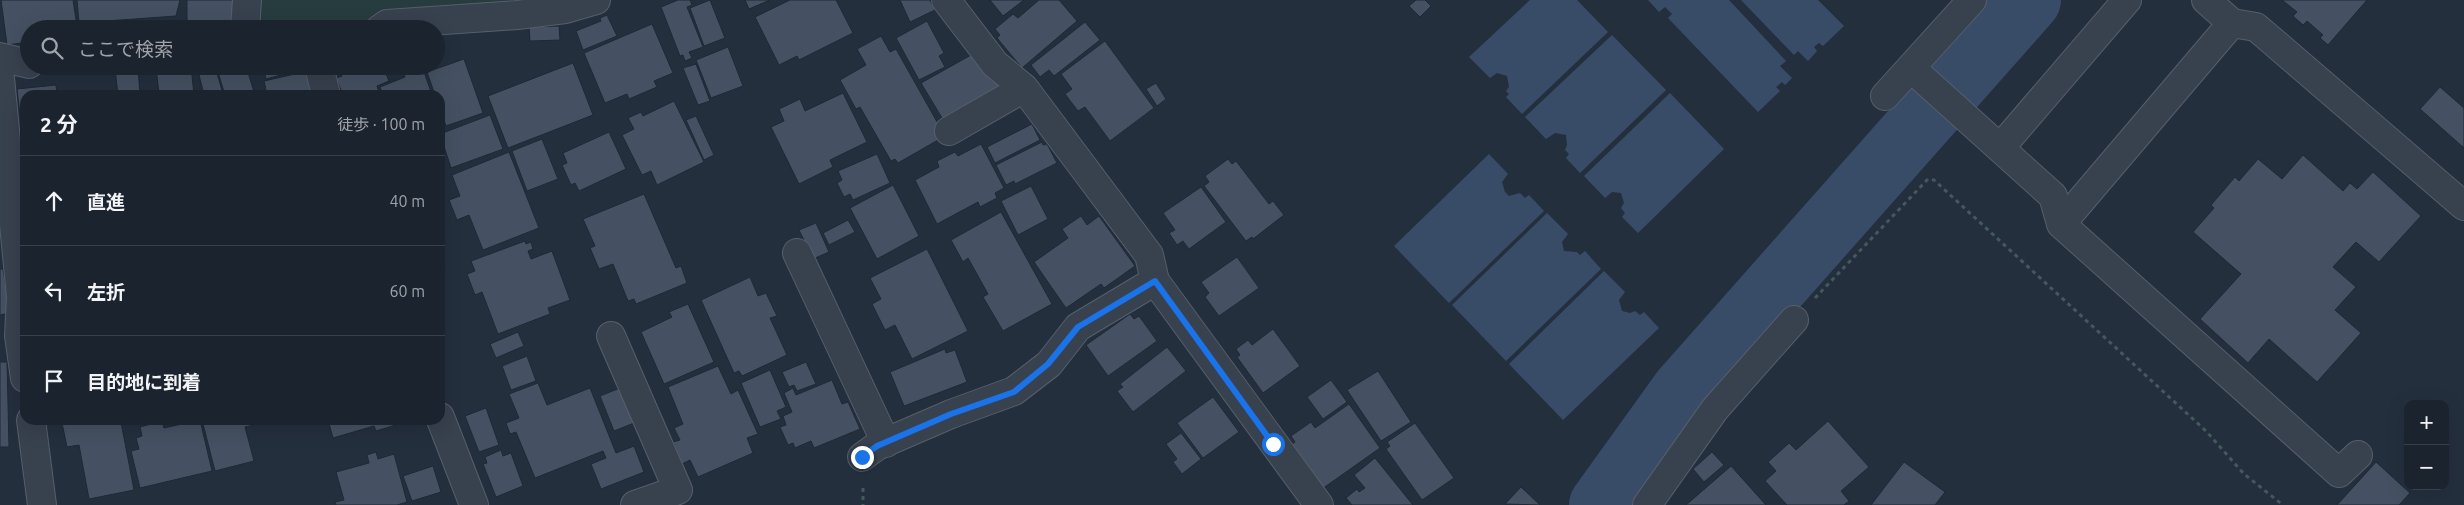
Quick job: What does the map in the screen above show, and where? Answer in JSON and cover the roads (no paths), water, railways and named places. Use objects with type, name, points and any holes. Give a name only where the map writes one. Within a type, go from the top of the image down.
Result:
[{"type":"street","points":[[246,20],[247,0]]},
{"type":"street","points":[[434,20],[565,9],[596,0]]},
{"type":"street","points":[[946,0],[995,64],[1024,88],[1149,255],[1155,281],[1319,505]]},
{"type":"street","points":[[1885,96],[1918,75],[1972,0]]},
{"type":"street","points":[[2000,148],[2127,0]]},
{"type":"street","points":[[2206,0],[2232,23],[2256,27],[2464,206]]},
{"type":"street","points":[[2061,224],[2232,23]]},
{"type":"street","points":[[0,57],[20,62]]},
{"type":"street","points":[[321,75],[325,90]]},
{"type":"street","points":[[1918,75],[2053,196],[2061,224],[2339,473],[2358,454]]},
{"type":"street","points":[[0,78],[6,205],[20,291]]},
{"type":"street","points":[[949,131],[1024,88]]},
{"type":"street","points":[[797,254],[886,443]]},
{"type":"street","points":[[862,457],[877,446],[951,414],[1014,392],[1048,364],[1078,327],[1155,281]]},
{"type":"street","points":[[20,301],[10,338],[20,365]]},
{"type":"street","points":[[1647,505],[1716,409],[1794,320]]},
{"type":"street","points":[[611,336],[678,490],[635,505]]},
{"type":"street","points":[[32,425],[42,505]]},
{"type":"street","points":[[443,425],[474,505]]},
{"type":"water","points":[[1530,0],[1577,0],[1608,32],[1522,114],[1506,97],[1509,94],[1506,91],[1509,87],[1507,76],[1497,73],[1490,78],[1469,57]]},
{"type":"water","points":[[1648,0],[1729,0],[1786,61],[1780,66],[1792,78],[1785,85],[1782,82],[1776,87],[1780,91],[1758,112],[1668,18],[1672,14],[1665,7],[1659,12]]},
{"type":"water","points":[[1741,0],[1818,0],[1844,26],[1823,46],[1819,43],[1814,47],[1817,51],[1808,61],[1798,51],[1794,55]]},
{"type":"water","points":[[1612,35],[1666,90],[1580,173],[1566,158],[1569,154],[1565,150],[1567,145],[1566,135],[1555,133],[1546,139],[1525,117]]},
{"type":"water","points":[[1670,93],[1724,149],[1638,233],[1622,217],[1625,213],[1621,208],[1624,203],[1621,193],[1612,192],[1605,198],[1584,176]]},
{"type":"water","points":[[1489,154],[1508,174],[1502,182],[1505,192],[1509,196],[1520,193],[1525,198],[1529,195],[1544,211],[1449,303],[1394,246]]},
{"type":"water","points":[[1547,213],[1568,234],[1562,242],[1564,251],[1577,252],[1580,255],[1585,251],[1601,269],[1506,361],[1452,305]]},
{"type":"water","points":[[1604,271],[1625,292],[1619,300],[1622,311],[1630,313],[1635,311],[1640,315],[1644,312],[1659,328],[1563,420],[1509,364]]},
{"type":"waterway","points":[[1601,505],[1683,391],[2029,0]]}]
